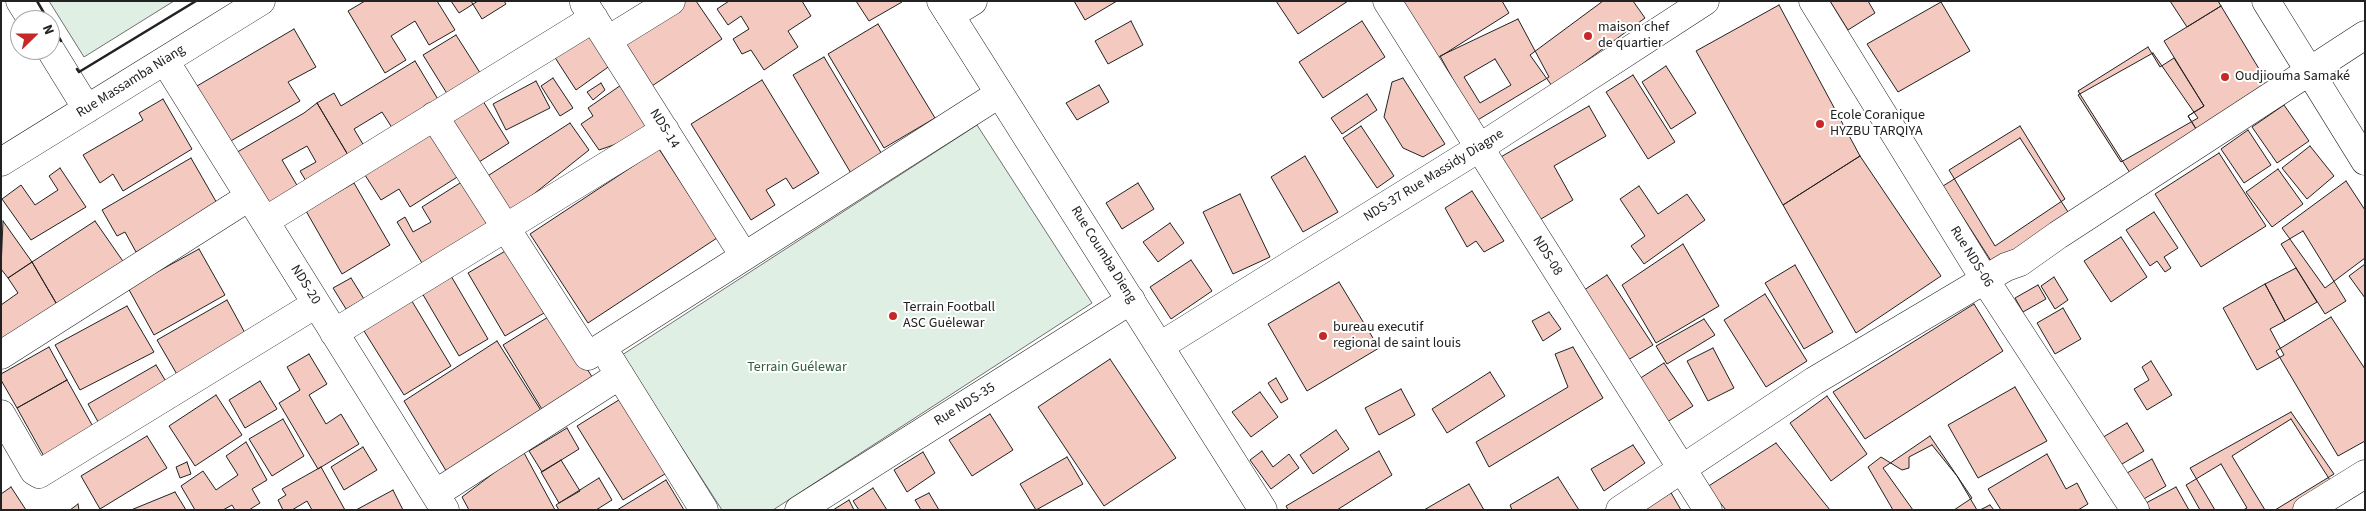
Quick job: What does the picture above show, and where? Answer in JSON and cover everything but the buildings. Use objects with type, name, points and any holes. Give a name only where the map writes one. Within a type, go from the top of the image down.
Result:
[{"type":"street","name":"Rue Massamba Niang","points":[[1,162],[261,1]]},
{"type":"street","points":[[608,40],[671,1]]},
{"type":"street","points":[[945,8],[973,1]]},
{"type":"street","name":"NDS-08","points":[[1387,1],[1708,510]]},
{"type":"street","name":"NDS-37 Rue Massidy Diagne","points":[[1160,346],[1479,148],[1705,1]]},
{"type":"street","name":"Rue NDS-06","points":[[1813,1],[1985,280],[2135,510]]},
{"type":"street","points":[[2266,1],[2365,161]]},
{"type":"street","name":"Rue Coumba Dieng","points":[[945,8],[1263,510]]},
{"type":"street","points":[[264,221],[434,116],[588,9]]},
{"type":"street","name":"NDS-14","points":[[588,9],[744,256]]},
{"type":"street","points":[[1620,510],[1814,381],[2006,267],[2020,262],[2309,70],[2365,35]]},
{"type":"street","points":[[57,60],[87,109]]},
{"type":"street","name":"NDS-20","points":[[165,61],[440,502]]},
{"type":"street","points":[[434,116],[586,356],[999,94]]},
{"type":"street","points":[[334,333],[665,130]]},
{"type":"street","points":[[1,355],[249,197]]},
{"type":"street","name":"Rue NDS-35","points":[[799,510],[1131,300]]},
{"type":"street","points":[[1,414],[34,471],[39,474],[316,304]]},
{"type":"street","points":[[602,346],[704,510]]},
{"type":"street","points":[[440,502],[620,375]]},
{"type":"street","points":[[2307,510],[2365,474]]},
{"type":"green space","points":[[49,1],[174,1],[84,57],[60,19],[60,10],[55,10]]},
{"type":"green space","name":"Terrain Guélewar","points":[[977,125],[1092,303],[773,510],[722,510],[622,355]]},
{"type":"wall","points":[[37,1],[42,10]]},
{"type":"wall","points":[[77,69],[79,72],[196,1]]},
{"type":"place","name":"maison chef de quartier","points":[[1588,36]]},
{"type":"place","name":"Oudjiouma Samaké","points":[[2225,77]]},
{"type":"place","name":"Ecole Coranique HYZBU TARQIYA","points":[[1820,124]]},
{"type":"place","name":"Terrain Football ASC Guėlewar","points":[[893,316]]},
{"type":"place","name":"bureau executif regional de saint louis","points":[[1323,336]]}]
